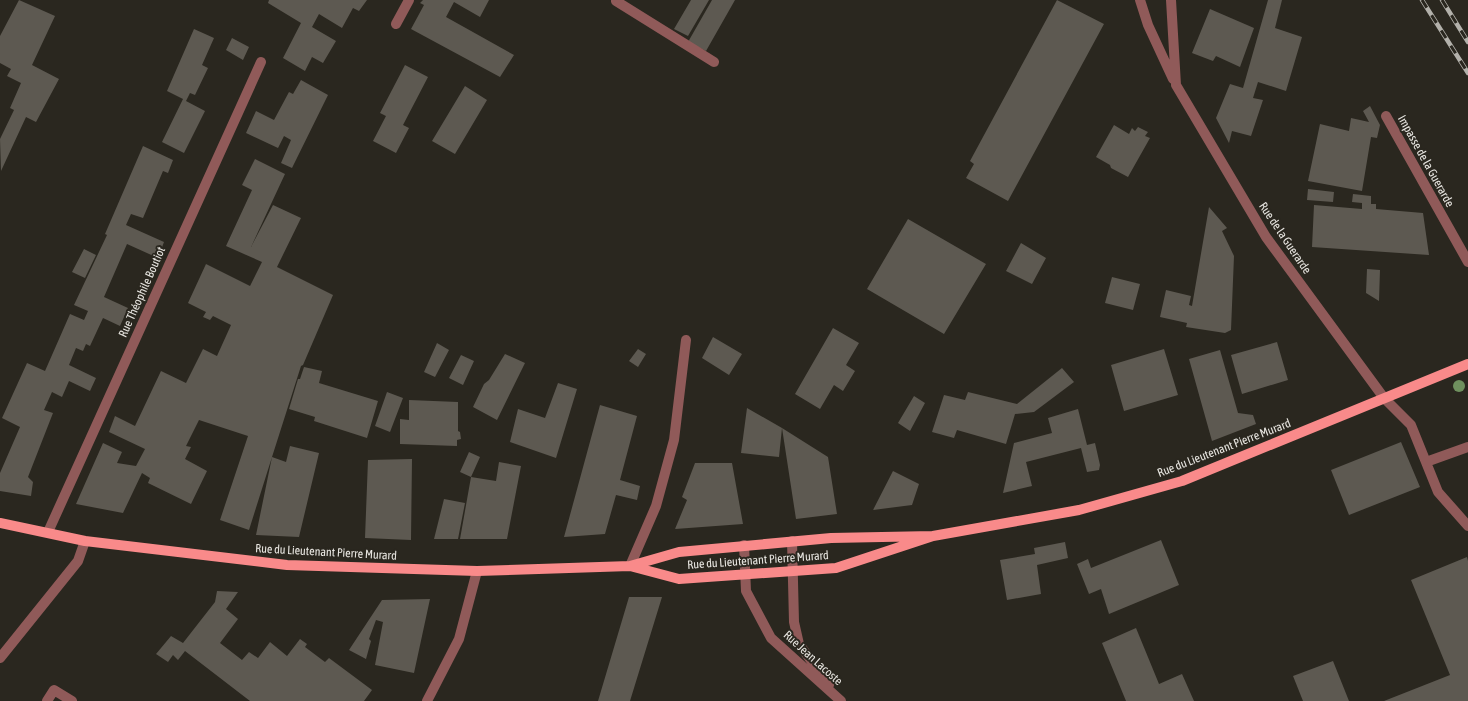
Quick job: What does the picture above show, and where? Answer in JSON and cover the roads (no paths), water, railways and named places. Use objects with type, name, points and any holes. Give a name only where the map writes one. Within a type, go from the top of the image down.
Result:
[{"type":"main road","name":"Rue du Lieutenant Pierre Murard","points":[[630,566],[679,579],[836,568],[933,536],[1079,510],[1182,481],[1468,364]]},
{"type":"main road","name":"Rue du Lieutenant Pierre Murard","points":[[0,523],[85,541],[286,565],[477,571],[630,566],[679,552],[830,538],[933,536]]},
{"type":"street","points":[[396,24],[409,0]]},
{"type":"street","points":[[615,0],[714,62]]},
{"type":"street","name":"Rue de la Guerarde","points":[[1140,0],[1148,24],[1176,85],[1266,237],[1384,398],[1411,425],[1438,492],[1468,526]]},
{"type":"street","name":"Rue de la Guerarde","points":[[1171,0],[1176,85]]},
{"type":"street","name":"Rue Théophile Boutiot","points":[[48,532],[261,62]]},
{"type":"street","name":"Impasse de la Guerarde","points":[[1386,116],[1468,262]]},
{"type":"street","points":[[630,566],[656,506],[674,440],[686,340]]},
{"type":"street","points":[[1426,462],[1468,447]]},
{"type":"street","points":[[0,658],[78,561],[85,541]]},
{"type":"street","name":"Rue Jean Lacoste","points":[[792,542],[794,622],[800,644],[840,700]]},
{"type":"street","name":"Rue Jean Lacoste","points":[[744,546],[744,574],[746,591],[772,638],[840,700]]},
{"type":"street","points":[[427,701],[458,638],[477,571]]},
{"type":"street","points":[[47,701],[54,690],[72,701]]},
{"type":"railway","points":[[1422,0],[1468,73]]},
{"type":"railway","points":[[1442,0],[1468,42]]}]
